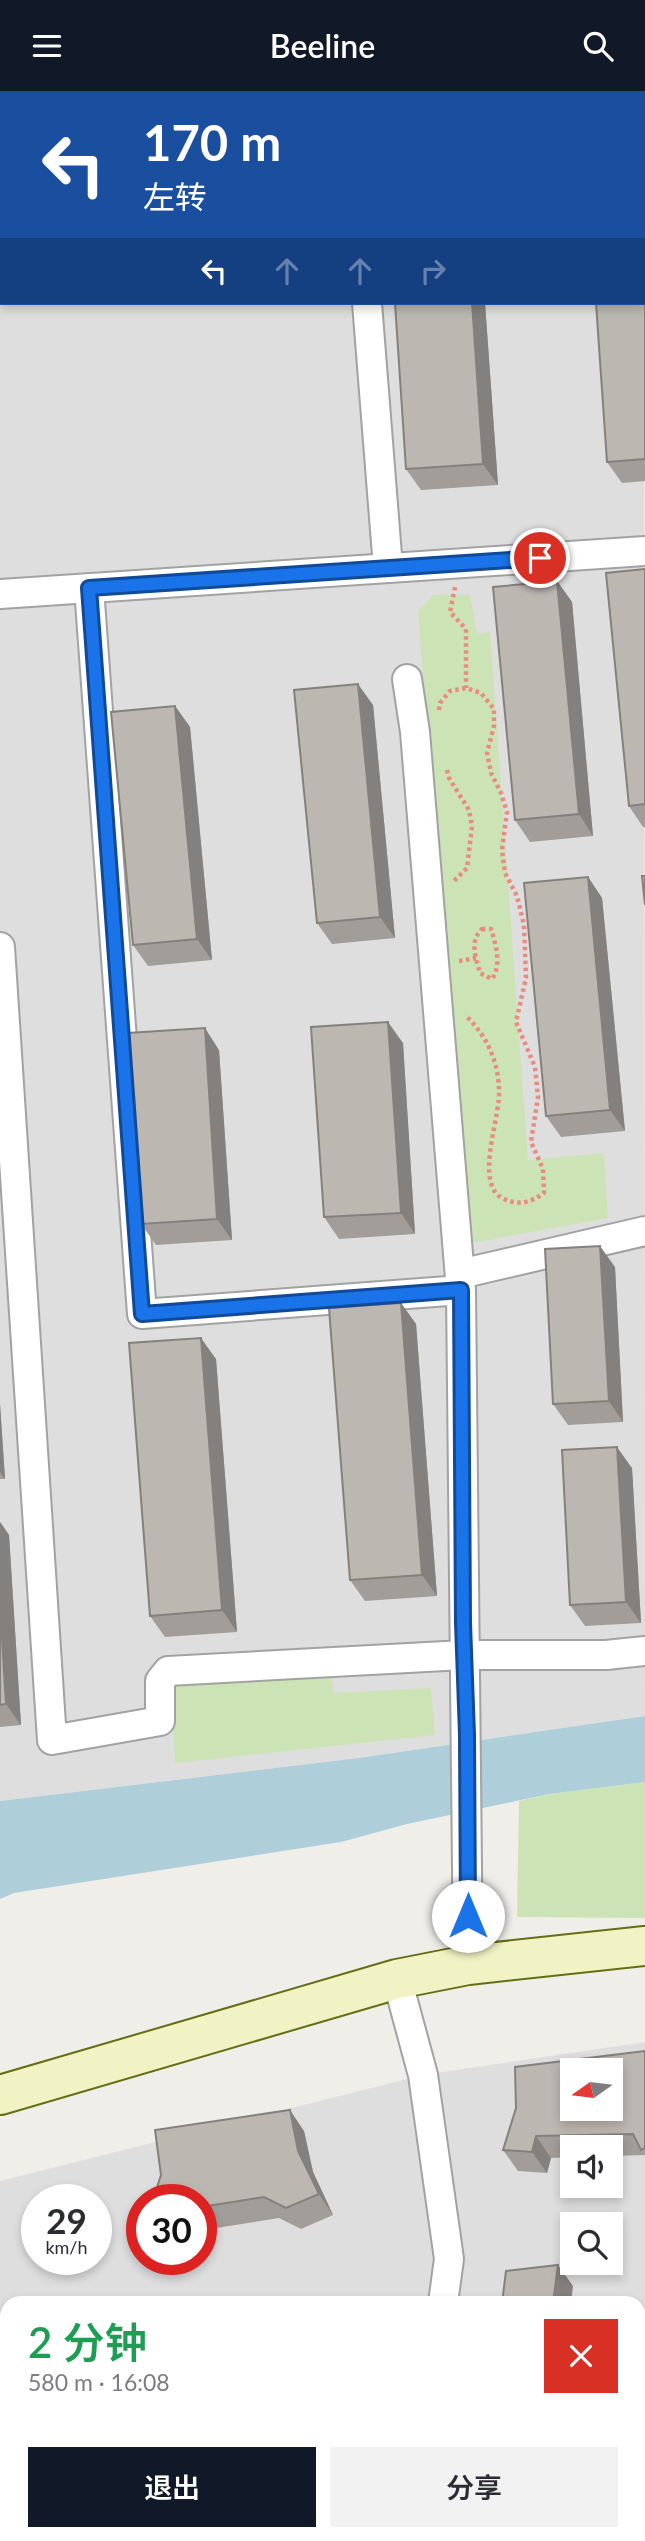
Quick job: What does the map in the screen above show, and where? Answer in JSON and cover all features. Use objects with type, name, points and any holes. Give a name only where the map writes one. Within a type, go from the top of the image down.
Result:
[{"type":"street","points":[[367,305],[388,568]]},
{"type":"street","points":[[0,593],[645,551]]},
{"type":"street","points":[[89,588],[142,1314],[460,1282],[645,1231]]},
{"type":"street","points":[[407,679],[415,732],[460,1282],[468,1965]]},
{"type":"street","points":[[0,947],[52,1740],[160,1721],[160,1681],[168,1671],[464,1655],[606,1655],[645,1651]]},
{"type":"street","points":[[0,2095],[397,1979],[468,1965],[645,1946]]},
{"type":"street","points":[[397,1979],[423,2075],[449,2259],[444,2296]]},
{"type":"path","points":[[460,563],[450,612],[466,629],[466,688]]},
{"type":"path","points":[[437,719],[440,703],[450,691],[466,688],[481,693],[494,709],[494,726],[487,753],[491,773],[507,811],[502,850],[505,873],[517,896],[524,925],[526,978],[516,1022],[535,1067],[538,1097],[531,1142],[543,1169],[544,1192],[530,1202],[512,1203],[505,1200],[489,1182],[489,1159],[499,1087],[492,1053],[484,1034],[466,1016],[453,1009],[438,1010]]},
{"type":"path","points":[[430,907],[443,897],[467,868],[472,826],[469,810],[449,778],[446,767]]},
{"type":"path","points":[[482,929],[491,929],[498,971],[492,979],[480,973],[474,943],[476,935],[482,929]]},
{"type":"shaded area","points":[[0,305],[644,305],[645,1716],[359,1758],[0,1801]]},
{"type":"shaded area","points":[[645,2042],[645,2296],[0,2296],[0,2181],[423,2075]]},
{"type":"green space","points":[[433,595],[470,595],[477,634],[490,632],[528,1160],[604,1153],[608,1218],[466,1244],[418,611]]},
{"type":"green space","points":[[331,1674],[334,1693],[431,1688],[435,1735],[175,1763],[172,1687]]},
{"type":"green space","points":[[645,1782],[645,1918],[517,1917],[519,1801],[549,1794]]},
{"type":"water","points":[[645,1716],[645,1782],[549,1794],[407,1824],[341,1842],[14,1893],[0,1899],[0,1801],[359,1758]]},
{"type":"building","points":[[395,305],[472,305],[483,464],[406,469]]},
{"type":"building","points":[[596,305],[645,305],[645,459],[607,462]]},
{"type":"building","points":[[645,569],[645,804],[629,806],[606,573]]},
{"type":"building","points":[[557,581],[579,814],[515,820],[493,587]]},
{"type":"building","points":[[358,684],[380,917],[317,923],[294,690]]},
{"type":"building","points":[[175,706],[197,939],[133,945],[111,712]]},
{"type":"building","points":[[642,876],[645,876],[645,905]]},
{"type":"building","points":[[588,877],[610,1110],[546,1116],[524,883]]},
{"type":"building","points":[[388,1022],[401,1213],[324,1217],[311,1027]]},
{"type":"building","points":[[205,1028],[217,1219],[141,1224],[128,1033]]},
{"type":"building","points":[[600,1246],[609,1401],[553,1404],[545,1249]]},
{"type":"building","points":[[401,1303],[422,1575],[350,1580],[329,1308]]},
{"type":"building","points":[[201,1338],[222,1610],[150,1616],[129,1343]]},
{"type":"building","points":[[617,1447],[626,1602],[570,1605],[562,1450]]},
{"type":"building","points":[[0,1606],[6,1704],[0,1705]]},
{"type":"building","points":[[645,2051],[645,2148],[641,2150],[633,2134],[536,2136],[532,2152],[503,2150],[516,2108],[515,2067],[560,2061],[560,2121],[623,2121],[623,2058],[588,2058]]},
{"type":"building","points":[[290,2110],[298,2151],[319,2194],[286,2208],[264,2197],[217,2204],[217,2184],[158,2184],[161,2175],[155,2130]]},
{"type":"building","points":[[558,2265],[554,2296],[503,2296],[506,2271]]},
{"type":"route","points":[[468,1916],[461,1290],[142,1314],[89,588],[540,558]]}]
